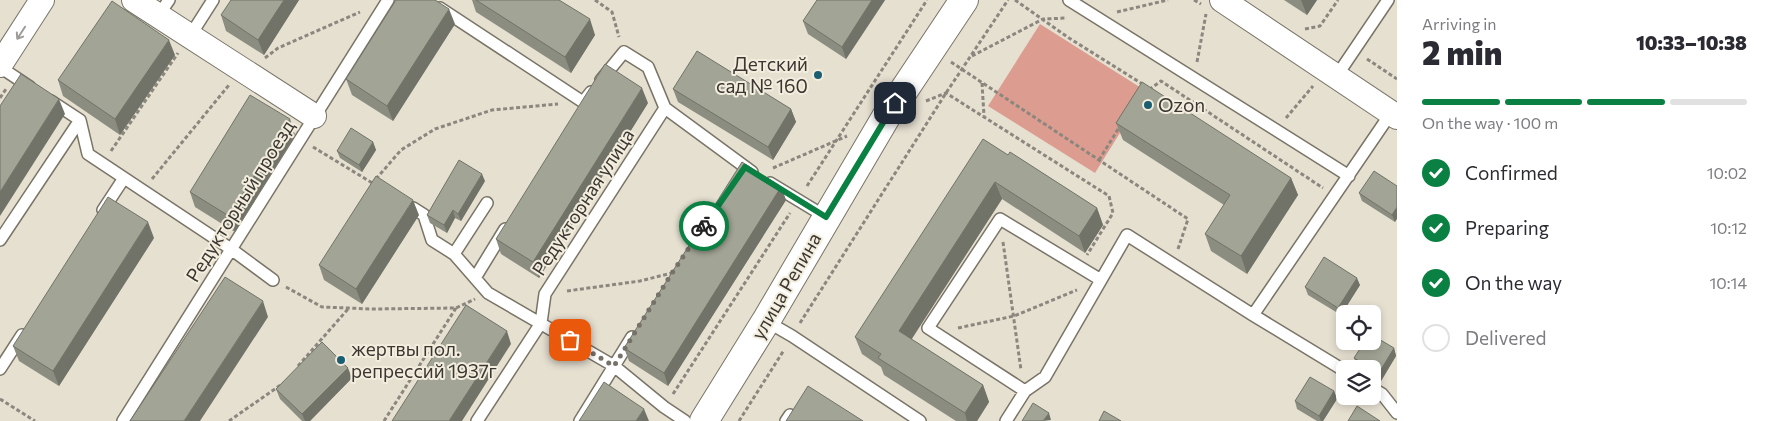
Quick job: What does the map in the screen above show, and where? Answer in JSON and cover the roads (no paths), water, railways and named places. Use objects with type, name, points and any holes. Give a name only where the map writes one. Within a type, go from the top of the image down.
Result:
[{"type":"street","points":[[0,66],[42,0]]},
{"type":"street","points":[[134,0],[164,8],[190,36],[314,116]]},
{"type":"street","name":"улица Репина","points":[[704,421],[766,321],[886,117],[964,0]]},
{"type":"street","points":[[1215,4],[1336,77],[1394,115]]},
{"type":"lane","points":[[190,36],[213,0]]},
{"type":"lane","name":"Редукторный проезд","points":[[123,421],[388,0]]},
{"type":"lane","points":[[1069,0],[1349,176]]},
{"type":"lane","points":[[1336,77],[1388,0]]},
{"type":"lane","points":[[433,3],[581,106],[624,52],[648,67],[664,108],[742,171],[826,217]]},
{"type":"lane","points":[[0,66],[80,120],[88,154],[231,249],[273,280]]},
{"type":"lane","name":"Редукторная улица","points":[[477,421],[540,323],[545,294],[664,108]]},
{"type":"lane","points":[[1253,315],[1349,176],[1394,115]]},
{"type":"lane","points":[[0,240],[80,120]]},
{"type":"lane","points":[[97,220],[124,178]]},
{"type":"lane","points":[[454,254],[487,203]]},
{"type":"lane","points":[[413,208],[424,215],[432,240],[454,254],[488,293],[614,366],[664,407],[685,421]]},
{"type":"lane","points":[[1025,391],[928,328],[1000,219],[1101,280]]},
{"type":"lane","points":[[474,278],[511,220]]},
{"type":"lane","points":[[1006,421],[1025,391],[1045,377],[1127,235],[1336,366]]},
{"type":"lane","points":[[766,321],[792,336],[920,421]]},
{"type":"lane","points":[[580,421],[640,324]]},
{"type":"lane","points":[[0,369],[27,327]]},
{"type":"lane","points":[[1381,393],[1397,413]]},
{"type":"place","name":"Детский сад № 160","points":[[818,75]]},
{"type":"place","name":"Ozon","points":[[1148,105]]},
{"type":"place","name":"жертвы пол. репрессий 1937г","points":[[341,360]]}]
